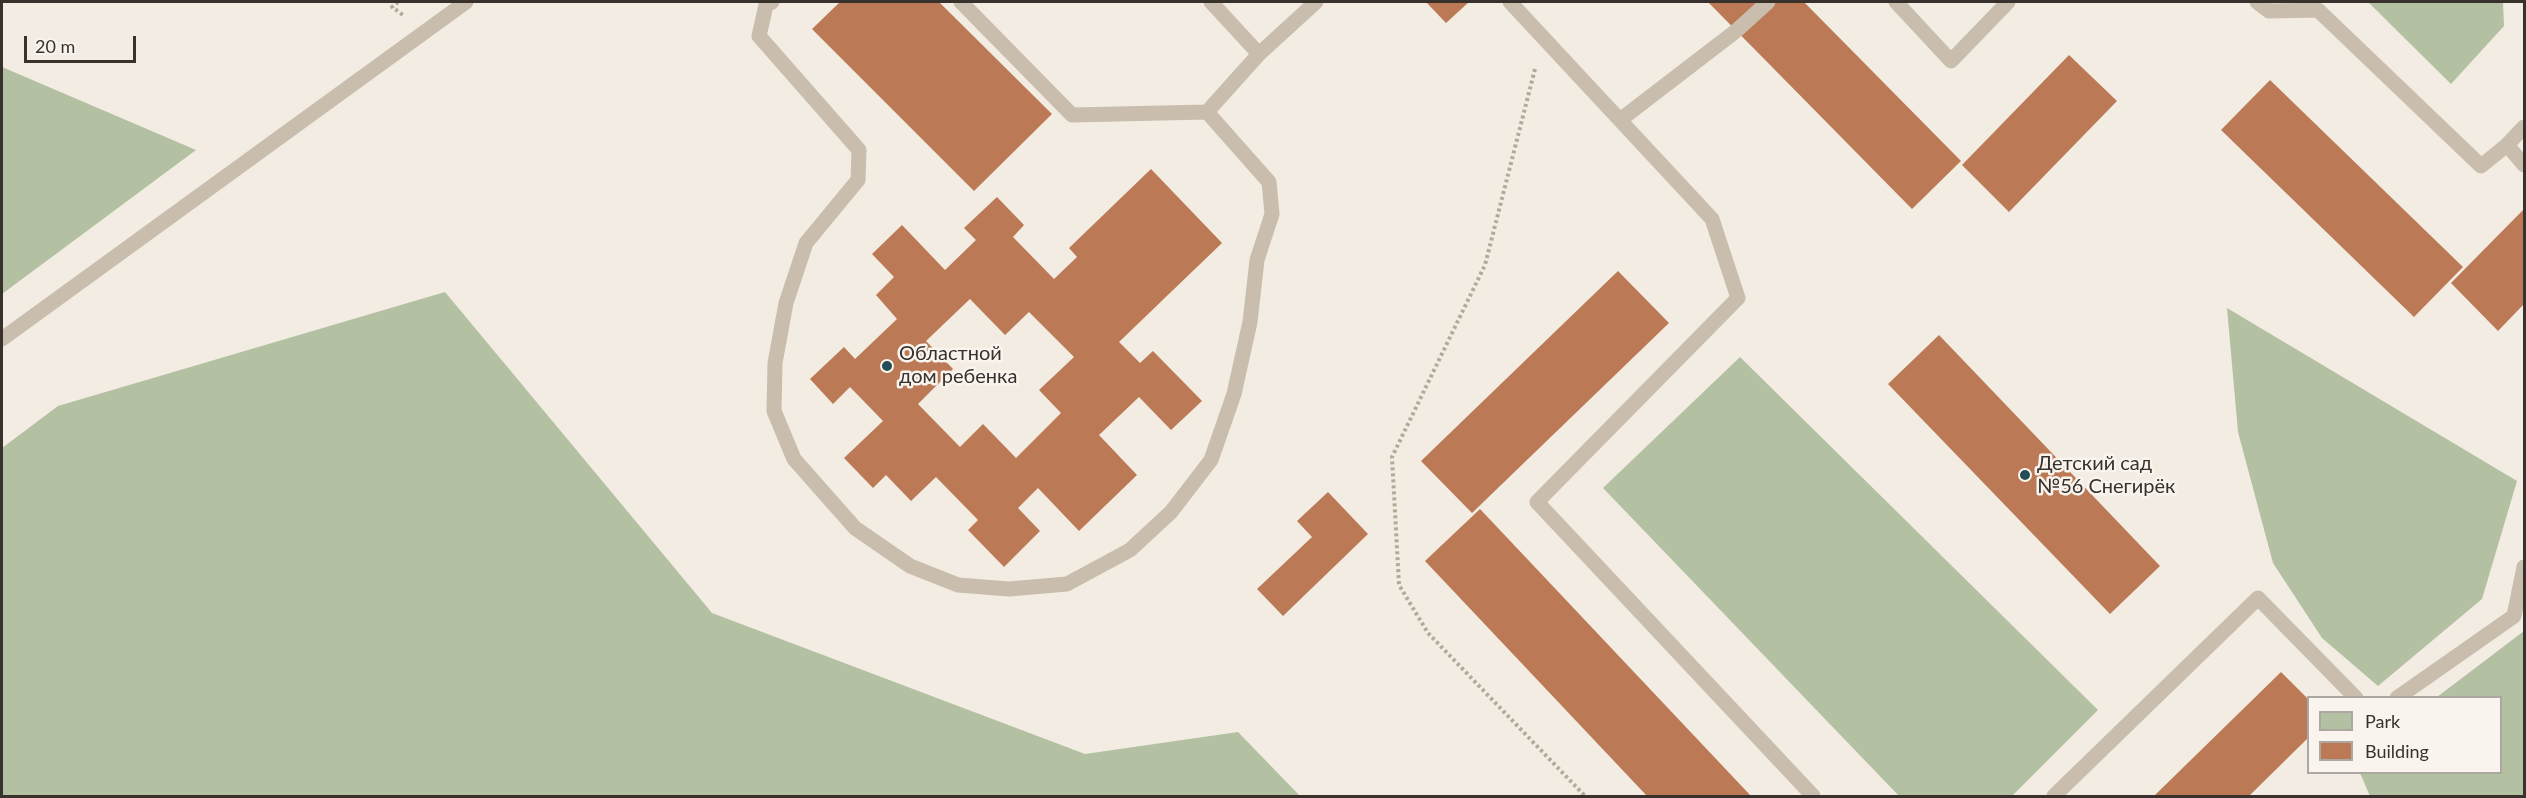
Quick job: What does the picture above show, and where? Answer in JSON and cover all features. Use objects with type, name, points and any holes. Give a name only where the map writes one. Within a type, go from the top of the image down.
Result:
[{"type":"lane","points":[[2,339],[466,2]]},
{"type":"lane","points":[[772,2],[766,5],[759,36],[859,150],[858,180],[806,243],[802,253],[786,303],[775,363],[774,411],[794,459],[855,528],[910,567],[958,585],[1009,589],[1066,584],[1130,550],[1171,512],[1211,460],[1234,394],[1250,322],[1257,260],[1272,214],[1269,182],[1207,112]]},
{"type":"lane","points":[[961,2],[1072,115],[1207,112],[1259,54],[1316,2]]},
{"type":"lane","points":[[1211,2],[1259,54]]},
{"type":"lane","points":[[1510,2],[1712,219],[1738,298],[1537,502],[1814,796]]},
{"type":"lane","points":[[1620,120],[1736,31],[1768,2]]},
{"type":"lane","points":[[1896,2],[1950,61],[2008,2]]},
{"type":"lane","points":[[2257,2],[2269,11],[2318,9],[2481,166],[2507,145],[2524,127]]},
{"type":"lane","points":[[2507,145],[2524,165]]},
{"type":"lane","points":[[2400,696],[2514,616],[2524,567]]},
{"type":"lane","points":[[2054,796],[2258,598],[2354,696]]},
{"type":"path","points":[[1542,38],[1485,265],[1392,458],[1392,469],[1399,585],[1428,633],[1585,796]]},
{"type":"green space","points":[[2368,2],[2503,2],[2504,26],[2451,84]]},
{"type":"green space","points":[[2,67],[196,150],[2,294]]},
{"type":"green space","points":[[445,292],[712,613],[1085,754],[1238,732],[1300,796],[2,796],[2,448],[58,406]]},
{"type":"green space","points":[[2227,308],[2517,481],[2482,599],[2378,686],[2322,638],[2273,563],[2238,432]]},
{"type":"green space","points":[[1740,357],[2098,710],[2012,796],[1899,796],[1603,488]]},
{"type":"green space","points":[[2524,631],[2524,796],[2370,796],[2360,774],[2502,774],[2502,696],[2438,696]]},
{"type":"building","points":[[840,2],[939,2],[1052,114],[974,191],[812,29]]},
{"type":"building","points":[[1426,2],[1469,2],[1446,23]]},
{"type":"building","points":[[1708,2],[1804,2],[1961,161],[1912,209]]},
{"type":"building","points":[[2069,55],[2117,101],[2009,212],[1962,165]]},
{"type":"building","points":[[2270,80],[2463,267],[2414,317],[2221,130]]},
{"type":"building","name":"Областной дом ребенка","points":[[1151,169],[1222,243],[1119,342],[1140,363],[1153,351],[1202,401],[1171,430],[1139,397],[1099,435],[1137,475],[1079,531],[1038,488],[1018,508],[1040,531],[1004,567],[968,530],[978,520],[936,477],[911,501],[886,475],[873,488],[844,458],[883,421],[850,387],[833,404],[810,379],[844,347],[855,359],[897,319],[876,295],[894,277],[872,254],[902,225],[945,270],[976,240],[964,228],[997,197],[1024,225],[1013,237],[1054,279],[1077,257],[1069,248]],"holes":[[[970,299],[1005,335],[1029,312],[1074,357],[1039,390],[1061,413],[1016,458],[983,424],[960,447],[918,404],[953,369],[926,341]]]},
{"type":"building","points":[[2524,209],[2524,304],[2498,331],[2451,283]]},
{"type":"building","points":[[1618,271],[1669,323],[1472,513],[1421,461]]},
{"type":"building","name":"Детский сад №56 Снегирёк","points":[[1939,335],[2160,566],[2110,614],[1888,384]]},
{"type":"building","points":[[1328,492],[1368,534],[1283,616],[1257,589],[1312,537],[1297,521]]},
{"type":"building","points":[[1480,509],[1751,796],[1647,796],[1425,561]]},
{"type":"building","points":[[2281,672],[2307,698],[2307,739],[2249,796],[2154,796]]},
{"type":"place","name":"Областной дом ребенка","points":[[887,366]]},
{"type":"place","name":"Детский сад №56 Снегирёк","points":[[2025,475]]}]
